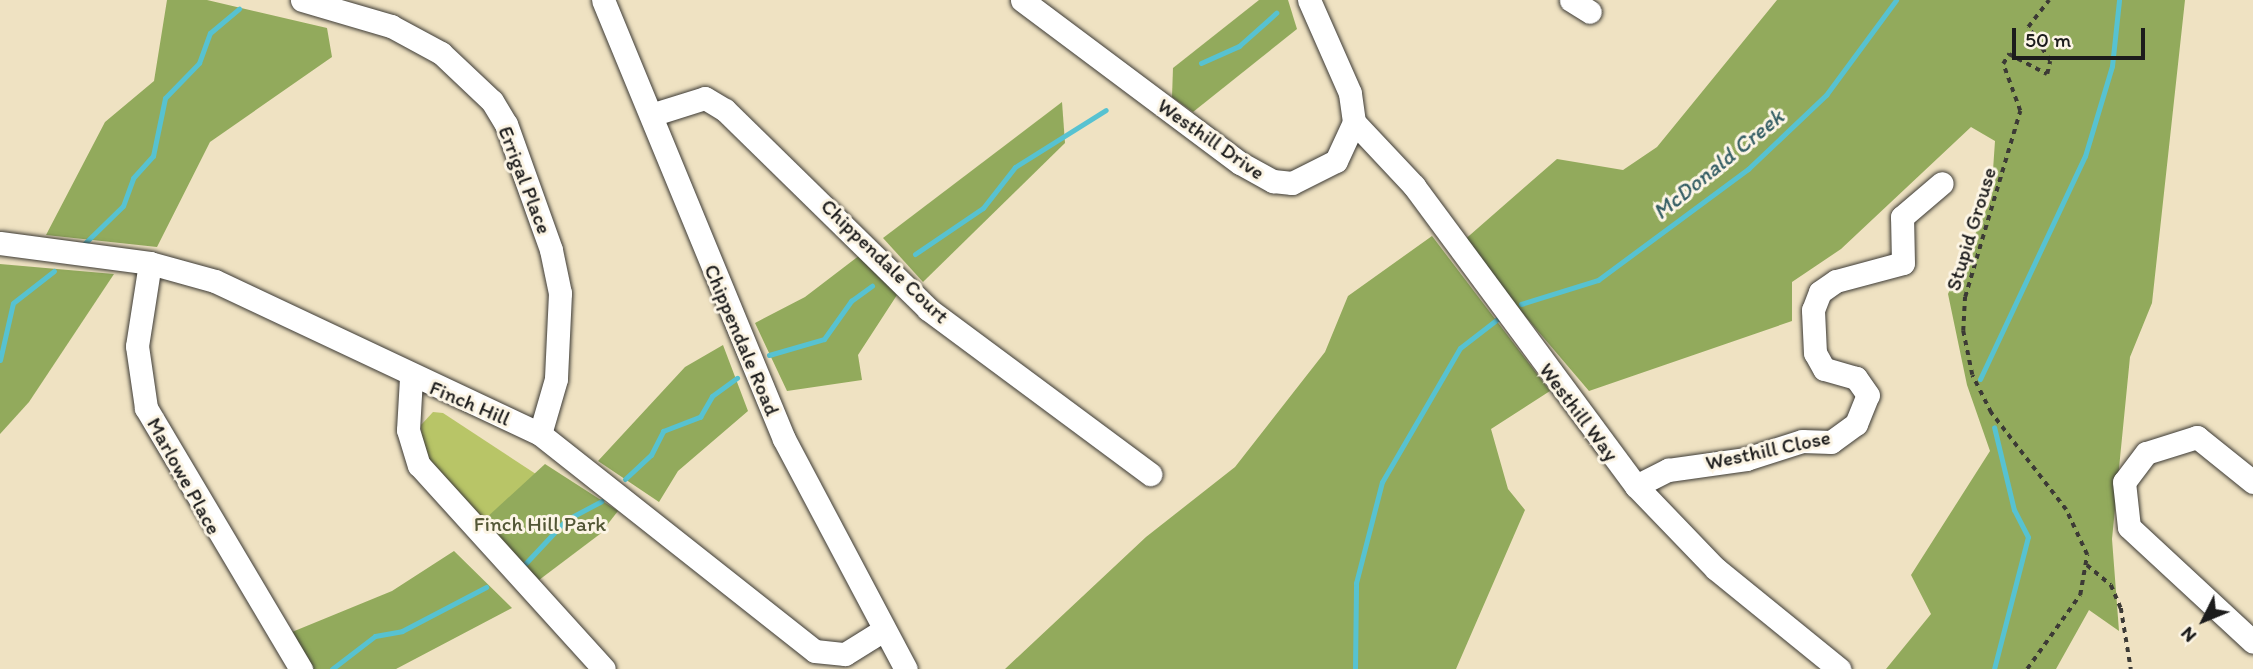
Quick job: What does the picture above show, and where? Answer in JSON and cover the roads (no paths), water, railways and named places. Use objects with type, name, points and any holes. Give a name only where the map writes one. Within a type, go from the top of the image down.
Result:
[{"type":"street","name":"Errigal Place","points":[[302,0],[391,26],[441,53],[492,101],[506,124],[551,250],[560,293],[556,379],[540,434]]},
{"type":"street","name":"Chippendale Road","points":[[603,0],[654,114],[784,439],[882,631],[906,669]]},
{"type":"street","name":"Westhill Drive","points":[[1022,0],[1273,181],[1314,176],[1336,161],[1354,122]]},
{"type":"street","points":[[1309,0],[1350,93],[1354,122]]},
{"type":"street","name":"Chippendale Court","points":[[654,114],[705,98],[725,110],[928,309],[1150,474]]},
{"type":"street","name":"Westhill Way","points":[[1354,122],[1413,186],[1636,486],[1716,569],[1839,669]]},
{"type":"street","name":"Westhill Close","points":[[1636,486],[1684,467],[1746,458],[1802,441],[1831,442],[1856,424],[1868,395],[1856,378],[1824,369],[1815,353],[1813,310],[1820,292],[1836,281],[1903,263],[1902,217],[1942,183]]},
{"type":"street","name":"Finch Hill","points":[[0,243],[150,263],[215,281],[411,378],[540,434],[815,651],[845,654],[882,631]]},
{"type":"street","name":"Marlowe Place","points":[[150,263],[137,346],[146,408],[170,458],[301,669]]},
{"type":"street","points":[[411,378],[408,430],[419,465],[604,669]]},
{"type":"street","points":[[2253,482],[2197,437],[2146,453],[2124,482],[2129,527],[2253,642]]},
{"type":"waterway","name":"McDonald Creek","points":[[1521,304],[1598,280],[1748,169],[1826,95],[1896,0]]},
{"type":"waterway","points":[[1980,379],[2085,156],[2112,66],[2119,0]]},
{"type":"waterway","points":[[84,244],[123,206],[133,178],[153,156],[165,98],[199,63],[210,33],[239,9]]},
{"type":"waterway","points":[[1201,63],[1239,46],[1276,13]]},
{"type":"waterway","points":[[915,254],[983,208],[1015,167],[1106,110]]},
{"type":"waterway","points":[[0,360],[13,303],[54,271]]},
{"type":"waterway","points":[[769,355],[824,339],[851,301],[872,286]]},
{"type":"waterway","name":"McDonald Creek","points":[[1355,669],[1356,583],[1382,482],[1460,348],[1499,318]]},
{"type":"waterway","points":[[625,479],[651,455],[663,431],[700,417],[712,396],[737,378]]},
{"type":"waterway","points":[[1994,427],[2014,510],[2028,537],[1994,669]]},
{"type":"waterway","points":[[523,566],[566,520],[601,501]]},
{"type":"waterway","points":[[332,669],[375,636],[402,631],[486,587]]},
{"type":"park label","name":"Finch Hill Park","points":[[540,524]]}]
